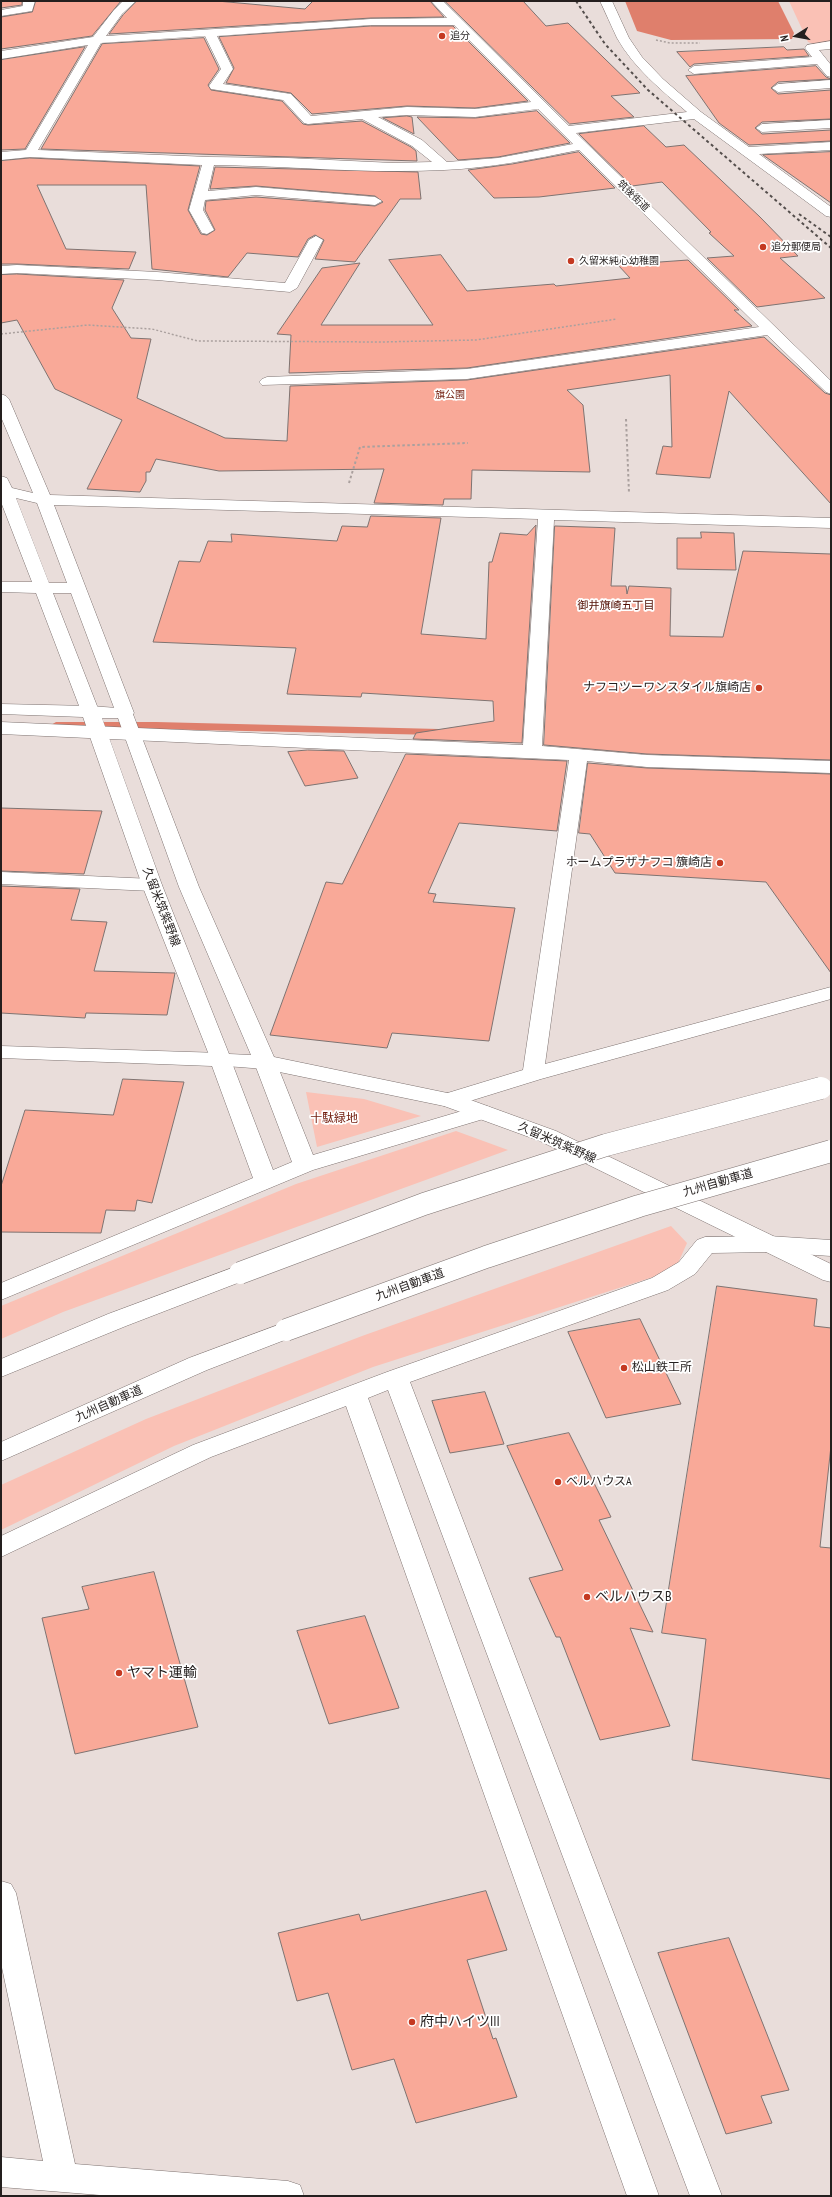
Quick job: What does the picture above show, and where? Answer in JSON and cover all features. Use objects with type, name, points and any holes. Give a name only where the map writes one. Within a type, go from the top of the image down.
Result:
[{"type":"main road","points":[[1,13],[28,9],[29,1]]},
{"type":"main road","points":[[30,153],[97,40],[118,12],[130,1]]},
{"type":"main road","name":"筑後街道","points":[[437,1],[565,130],[831,390]]},
{"type":"main road","points":[[606,1],[623,38],[638,60],[697,115],[831,213]]},
{"type":"main road","points":[[1,55],[97,40],[371,22],[457,21]]},
{"type":"main road","points":[[209,32],[227,69],[215,86],[287,97],[308,120],[408,111],[474,113],[540,104]]},
{"type":"main road","points":[[831,45],[811,48],[819,60],[831,73]]},
{"type":"main road","points":[[694,70],[819,60]]},
{"type":"main road","points":[[778,88],[831,84]]},
{"type":"main road","points":[[364,115],[417,143],[444,166]]},
{"type":"main road","points":[[565,130],[697,115]]},
{"type":"main road","points":[[762,128],[831,124]]},
{"type":"main road","points":[[1,156],[30,153],[393,167],[444,166],[498,162],[582,146]]},
{"type":"main road","points":[[746,151],[831,146]]},
{"type":"main road","points":[[207,230],[196,210],[201,196],[209,161]]},
{"type":"main road","points":[[201,196],[256,191],[375,201]]},
{"type":"main road","points":[[1,270],[17,269],[157,276],[290,288],[316,240]]},
{"type":"main road","points":[[267,382],[467,374],[770,330]]},
{"type":"main road","points":[[1,399],[44,500],[78,588],[189,887],[265,1062],[305,1166]]},
{"type":"main road","points":[[2,487],[44,500],[831,523]]},
{"type":"main road","name":"久留米筑紫野線","points":[[2,487],[90,711],[152,885],[221,1060],[265,1062],[449,1100],[548,1136],[831,1274]]},
{"type":"main road","points":[[532,751],[546,515]]},
{"type":"main road","points":[[1,587],[78,588]]},
{"type":"main road","points":[[1,709],[125,713]]},
{"type":"main road","points":[[1,728],[532,751],[647,761],[831,768]]},
{"type":"main road","points":[[533,1074],[578,755]]},
{"type":"main road","points":[[1,878],[152,885]]},
{"type":"main road","points":[[449,1100],[533,1074],[831,993]]},
{"type":"main road","points":[[1,1052],[221,1060],[266,1181]]},
{"type":"main road","points":[[1,1369],[117,1320],[424,1204],[606,1145],[826,1086]]},
{"type":"main road","points":[[1,1292],[305,1166],[482,1112]]},
{"type":"main road","name":"九州自動車道","points":[[1,1452],[198,1364],[286,1330],[486,1257],[639,1206],[831,1151]]},
{"type":"main road","points":[[1,1547],[202,1451],[396,1378],[660,1284],[687,1268],[705,1245],[768,1244],[831,1248]]},
{"type":"main road","points":[[1,1462],[198,1364]]},
{"type":"main road","points":[[396,1378],[706,2196]]},
{"type":"main road","points":[[354,1394],[643,2196]]},
{"type":"main road","points":[[1,1893],[62,2176]]},
{"type":"main road","points":[[1,2172],[288,2196]]},
{"type":"path","points":[[650,38],[670,43],[701,43]]},
{"type":"path","points":[[1,334],[88,325],[152,329],[198,341],[381,342],[476,340],[617,319]]},
{"type":"path","points":[[626,419],[629,517]]},
{"type":"path","points":[[341,509],[360,447],[468,443]]},
{"type":"green space","points":[[789,1],[831,1],[831,45],[818,46],[808,42]]},
{"type":"green space","name":"十駄緑地","points":[[306,1092],[364,1099],[421,1116],[317,1147]]},
{"type":"green space","points":[[456,1131],[508,1150],[63,1312],[1,1339],[1,1306],[296,1184]]},
{"type":"green space","points":[[671,1226],[687,1243],[675,1270],[373,1367],[174,1446],[1,1530],[1,1485],[146,1419],[362,1336]]},
{"type":"shaded area","points":[[625,1],[778,1],[794,33],[792,39],[671,40],[637,31]]},
{"type":"building","points":[[1,1],[22,1],[22,5],[1,8]]},
{"type":"building","points":[[36,1],[121,1],[92,36],[1,49],[1,17],[32,12]]},
{"type":"building","points":[[137,1],[217,1],[305,9],[313,1],[430,1],[444,17],[371,18],[109,34],[123,15]]},
{"type":"building","points":[[445,1],[523,1],[546,26],[568,23],[640,93],[611,96],[634,117],[570,124]]},
{"type":"building","points":[[371,26],[453,26],[528,101],[475,108],[407,106],[312,114],[291,93],[226,83],[234,68],[219,37]]},
{"type":"building","points":[[204,38],[219,69],[208,85],[211,90],[282,101],[303,124],[308,125],[362,121],[411,147],[416,151],[417,161],[41,149],[102,44]]},
{"type":"building","points":[[85,47],[25,149],[1,150],[1,60]]},
{"type":"building","points":[[784,47],[787,50],[804,49],[809,56],[694,64],[690,67],[677,52]]},
{"type":"building","points":[[816,66],[826,77],[831,79],[778,82],[771,88],[778,94],[831,90],[831,119],[762,122],[755,128],[762,134],[831,130],[831,141],[749,145],[719,123],[686,76]]},
{"type":"building","points":[[537,111],[570,143],[498,157],[458,160],[417,117],[475,118]]},
{"type":"building","points":[[412,117],[414,134],[383,118]]},
{"type":"building","points":[[644,126],[666,147],[684,145],[760,217],[798,256],[780,258],[825,298],[757,307],[707,258],[734,256],[709,233],[711,232],[662,182],[632,186],[579,134]]},
{"type":"building","points":[[579,152],[615,188],[539,197],[494,198],[468,170],[512,164]]},
{"type":"building","points":[[831,152],[831,203],[763,155]]},
{"type":"building","points":[[30,158],[200,166],[188,210],[201,234],[207,235],[215,230],[205,210],[206,201],[256,197],[375,206],[383,202],[375,196],[256,186],[210,189],[215,167],[418,172],[421,199],[400,199],[355,262],[315,259],[324,240],[315,235],[308,239],[298,257],[247,253],[228,277],[152,269],[146,185],[37,185],[66,249],[136,252],[129,269],[1,264],[1,161]]},
{"type":"building","points":[[441,255],[467,291],[554,284],[556,286],[630,278],[618,265],[688,260],[739,310],[734,310],[752,326],[467,368],[289,373],[291,335],[277,334],[322,268],[360,263],[321,325],[433,325],[389,260]]},
{"type":"building","points":[[17,274],[124,280],[112,308],[131,338],[151,339],[137,398],[225,438],[287,441],[290,386],[467,380],[764,337],[825,393],[831,395],[831,504],[729,391],[710,478],[656,474],[663,446],[672,447],[670,375],[567,390],[583,405],[590,472],[472,470],[471,499],[444,499],[443,505],[374,503],[384,469],[219,471],[156,459],[150,472],[146,472],[146,481],[140,492],[87,489],[122,420],[55,389],[17,320],[1,323],[1,275]]},
{"type":"building","points":[[371,516],[441,518],[421,634],[486,639],[489,562],[492,562],[500,533],[527,535],[536,525],[522,743],[413,739],[416,733],[494,721],[493,701],[362,693],[361,697],[287,694],[296,648],[153,642],[179,561],[200,562],[208,541],[232,542],[231,534],[337,541],[342,526],[367,527]]},
{"type":"building","points":[[555,526],[615,528],[611,586],[626,586],[627,594],[629,586],[671,588],[670,636],[723,637],[743,551],[831,554],[831,760],[647,754],[544,745]]},
{"type":"building","points":[[701,532],[734,533],[736,570],[677,569],[677,538],[701,538]]},
{"type":"building","points":[[308,750],[344,751],[358,778],[305,786],[288,752]]},
{"type":"building","points":[[406,754],[567,761],[557,831],[459,823],[428,893],[436,894],[433,902],[515,908],[489,1041],[392,1033],[387,1048],[270,1035],[326,882],[342,884]]},
{"type":"building","name":"ホームプラザナフコ 籏崎店","points":[[588,763],[647,768],[831,774],[831,973],[766,882],[615,873],[590,834],[579,833]]},
{"type":"building","points":[[1,808],[102,811],[84,874],[1,871]]},
{"type":"building","points":[[1,886],[80,889],[71,920],[107,922],[94,971],[175,973],[167,1015],[86,1013],[85,1018],[1,1013]]},
{"type":"building","points":[[123,1079],[184,1082],[152,1203],[137,1200],[135,1211],[106,1210],[101,1233],[1,1232],[1,1186],[25,1110],[113,1115]]},
{"type":"building","points":[[717,1286],[817,1299],[814,1326],[831,1328],[831,1446],[820,1547],[831,1548],[831,1779],[692,1760],[706,1639],[662,1633]]},
{"type":"building","name":"松山鉄工所","points":[[640,1319],[681,1404],[606,1418],[568,1332]]},
{"type":"building","points":[[485,1392],[504,1444],[450,1453],[432,1401]]},
{"type":"building","points":[[569,1433],[611,1517],[599,1520],[653,1632],[630,1628],[670,1726],[600,1740],[560,1637],[556,1637],[529,1578],[563,1570],[507,1446]]},
{"type":"building","name":"ヤマト運輸","points":[[154,1572],[198,1727],[75,1754],[42,1618],[89,1609],[82,1587]]},
{"type":"building","points":[[365,1616],[399,1708],[329,1724],[297,1631]]},
{"type":"building","points":[[486,1891],[507,1950],[467,1960],[493,2039],[496,2038],[517,2097],[416,2123],[394,2059],[352,2070],[328,1993],[297,2001],[278,1933],[359,1914],[361,1920]]},
{"type":"building","points":[[729,1938],[789,2090],[761,2096],[772,2123],[726,2134],[658,1953]]},
{"type":"waterway","points":[[56,725],[156,725],[439,732]]},
{"type":"railway","points":[[576,1],[605,44],[648,90],[831,248]]},
{"type":"railway","points":[[799,214],[831,237]]},
{"type":"place","name":"追分","points":[[442,36]]},
{"type":"place","name":"追分郵便局","points":[[763,247]]},
{"type":"place","name":"久留米純心幼稚園","points":[[571,261]]},
{"type":"place","name":"ナフコツーワンスタイル旗崎店","points":[[759,688]]},
{"type":"place","name":"ホームプラザナフコ 籏崎店","points":[[720,863]]},
{"type":"place","name":"松山鉄工所","points":[[624,1368]]},
{"type":"place","name":"ベルハウスA","points":[[558,1482]]},
{"type":"place","name":"ベルハウスB","points":[[587,1597]]},
{"type":"place","name":"ヤマト運輸","points":[[119,1673]]},
{"type":"place","name":"府中ハイツIII","points":[[412,2022]]},
{"type":"district","name":"御井旗崎五丁目","points":[[616,606]]},
{"type":"park label","name":"旗公園","points":[[450,395]]}]
